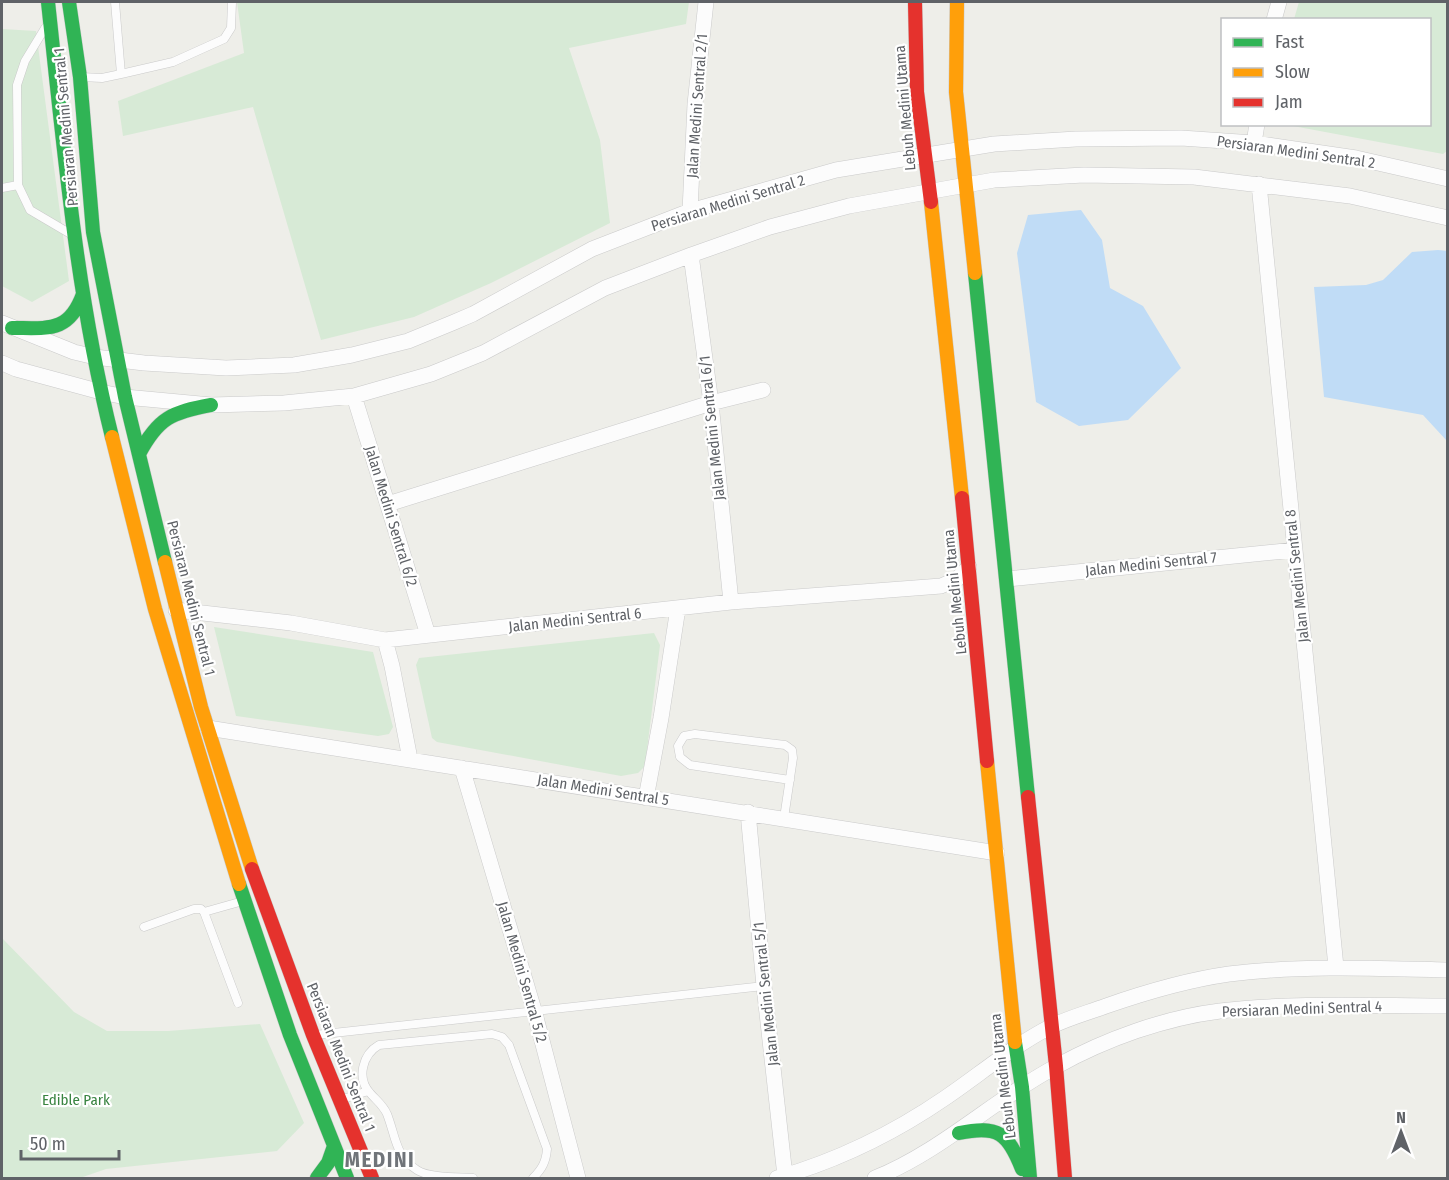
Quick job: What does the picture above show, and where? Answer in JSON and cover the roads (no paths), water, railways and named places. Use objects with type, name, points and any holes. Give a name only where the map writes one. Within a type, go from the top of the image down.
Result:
[{"type":"street","name":"Persiaran Medini Sentral 1","points":[[48,2],[72,235],[82,294],[100,392],[155,609],[192,735],[290,1035],[347,1179]]},
{"type":"street","name":"Persiaran Medini Sentral 1","points":[[69,2],[80,77],[93,232],[125,397],[176,610],[201,707],[261,898],[313,1035],[372,1179]]},
{"type":"street","name":"Jalan Medini Sentral 2/1","points":[[690,211],[695,104],[706,2]]},
{"type":"street","name":"Lebuh Medini Utama","points":[[915,2],[918,92],[969,567],[1015,1049],[1023,1087],[1028,1179]]},
{"type":"street","points":[[957,2],[956,92],[1007,579],[1050,1027],[1056,1066],[1065,1179]]},
{"type":"street","points":[[1275,18],[1279,2]]},
{"type":"street","points":[[1254,143],[1257,126]]},
{"type":"street","name":"Persiaran Medini Sentral 2","points":[[7,326],[74,352],[118,360],[226,368],[294,365],[352,355],[408,341],[473,314],[592,249],[690,211],[836,171],[994,144],[1076,139],[1180,138],[1254,143],[1356,158],[1445,176]]},
{"type":"street","points":[[2,363],[16,369],[125,397],[211,405],[284,403],[354,396],[431,374],[483,353],[605,288],[770,227],[838,209],[994,180],[1084,175],[1194,177],[1350,196],[1448,218]]},
{"type":"street","name":"Jalan Medini Sentral 8","points":[[1258,184],[1336,967]]},
{"type":"street","name":"Jalan Medini Sentral 6/1","points":[[691,255],[711,403],[731,603]]},
{"type":"street","points":[[7,326],[55,326],[66,322],[79,310],[82,294]]},
{"type":"street","points":[[388,504],[711,403],[763,390]]},
{"type":"street","name":"Jalan Medini Sentral 6/2","points":[[354,396],[428,635]]},
{"type":"street","points":[[139,454],[154,425],[182,410],[211,405]]},
{"type":"street","name":"Jalan Medini Sentral 7","points":[[1007,579],[1295,550]]},
{"type":"street","name":"Jalan Medini Sentral 6","points":[[176,610],[291,623],[385,640],[594,619],[678,608],[941,586],[957,579],[969,567]]},
{"type":"street","points":[[646,798],[678,608]]},
{"type":"street","points":[[385,640],[410,759]]},
{"type":"street","name":"Jalan Medini Sentral 5","points":[[208,728],[997,853]]},
{"type":"street","name":"Jalan Medini Sentral 5/2","points":[[462,768],[534,1010],[578,1179]]},
{"type":"street","name":"Jalan Medini Sentral 5/1","points":[[748,812],[781,1177]]},
{"type":"street","points":[[781,1177],[877,1139],[943,1100],[1050,1027],[1127,998],[1175,985],[1236,973],[1336,967],[1448,970]]},
{"type":"street","name":"Persiaran Medini Sentral 4","points":[[875,1179],[958,1132],[1056,1066],[1130,1033],[1218,1011],[1260,1008],[1448,1006]]},
{"type":"street","points":[[958,1132],[976,1128],[987,1129],[1009,1138],[1028,1179]]},
{"type":"street","points":[[317,1179],[331,1159],[334,1146]]},
{"type":"lane","points":[[115,2],[121,74]]},
{"type":"lane","points":[[80,77],[102,78],[173,62],[224,39],[231,27],[232,2]]},
{"type":"lane","points":[[49,22],[25,61],[17,85],[18,184],[30,210],[72,235]]},
{"type":"lane","points":[[2,188],[18,184]]},
{"type":"lane","points":[[784,818],[790,780],[793,758],[792,750],[785,745],[695,734],[684,736],[678,746],[680,757],[690,765],[790,780]]},
{"type":"lane","points":[[204,912],[245,901]]},
{"type":"lane","points":[[144,927],[194,909],[201,909],[238,1002]]},
{"type":"lane","points":[[313,1035],[764,986]]},
{"type":"lane","points":[[472,1179],[420,1172],[404,1160],[387,1113],[382,1104],[368,1091],[363,1076],[366,1055],[379,1045],[484,1034],[502,1037],[509,1045],[547,1149],[542,1169],[533,1179]]},
{"type":"lane","points":[[339,1100],[368,1091]]},
{"type":"water","points":[[1081,210],[1102,240],[1110,288],[1143,306],[1181,368],[1128,420],[1079,426],[1036,402],[1017,253],[1028,215]]},
{"type":"water","points":[[1448,251],[1447,441],[1423,415],[1324,397],[1314,287],[1366,285],[1383,280],[1412,252]]},
{"type":"district","name":"MEDINI","points":[[380,1160]]},
{"type":"park label","name":"Edible Park","points":[[76,1100]]}]
